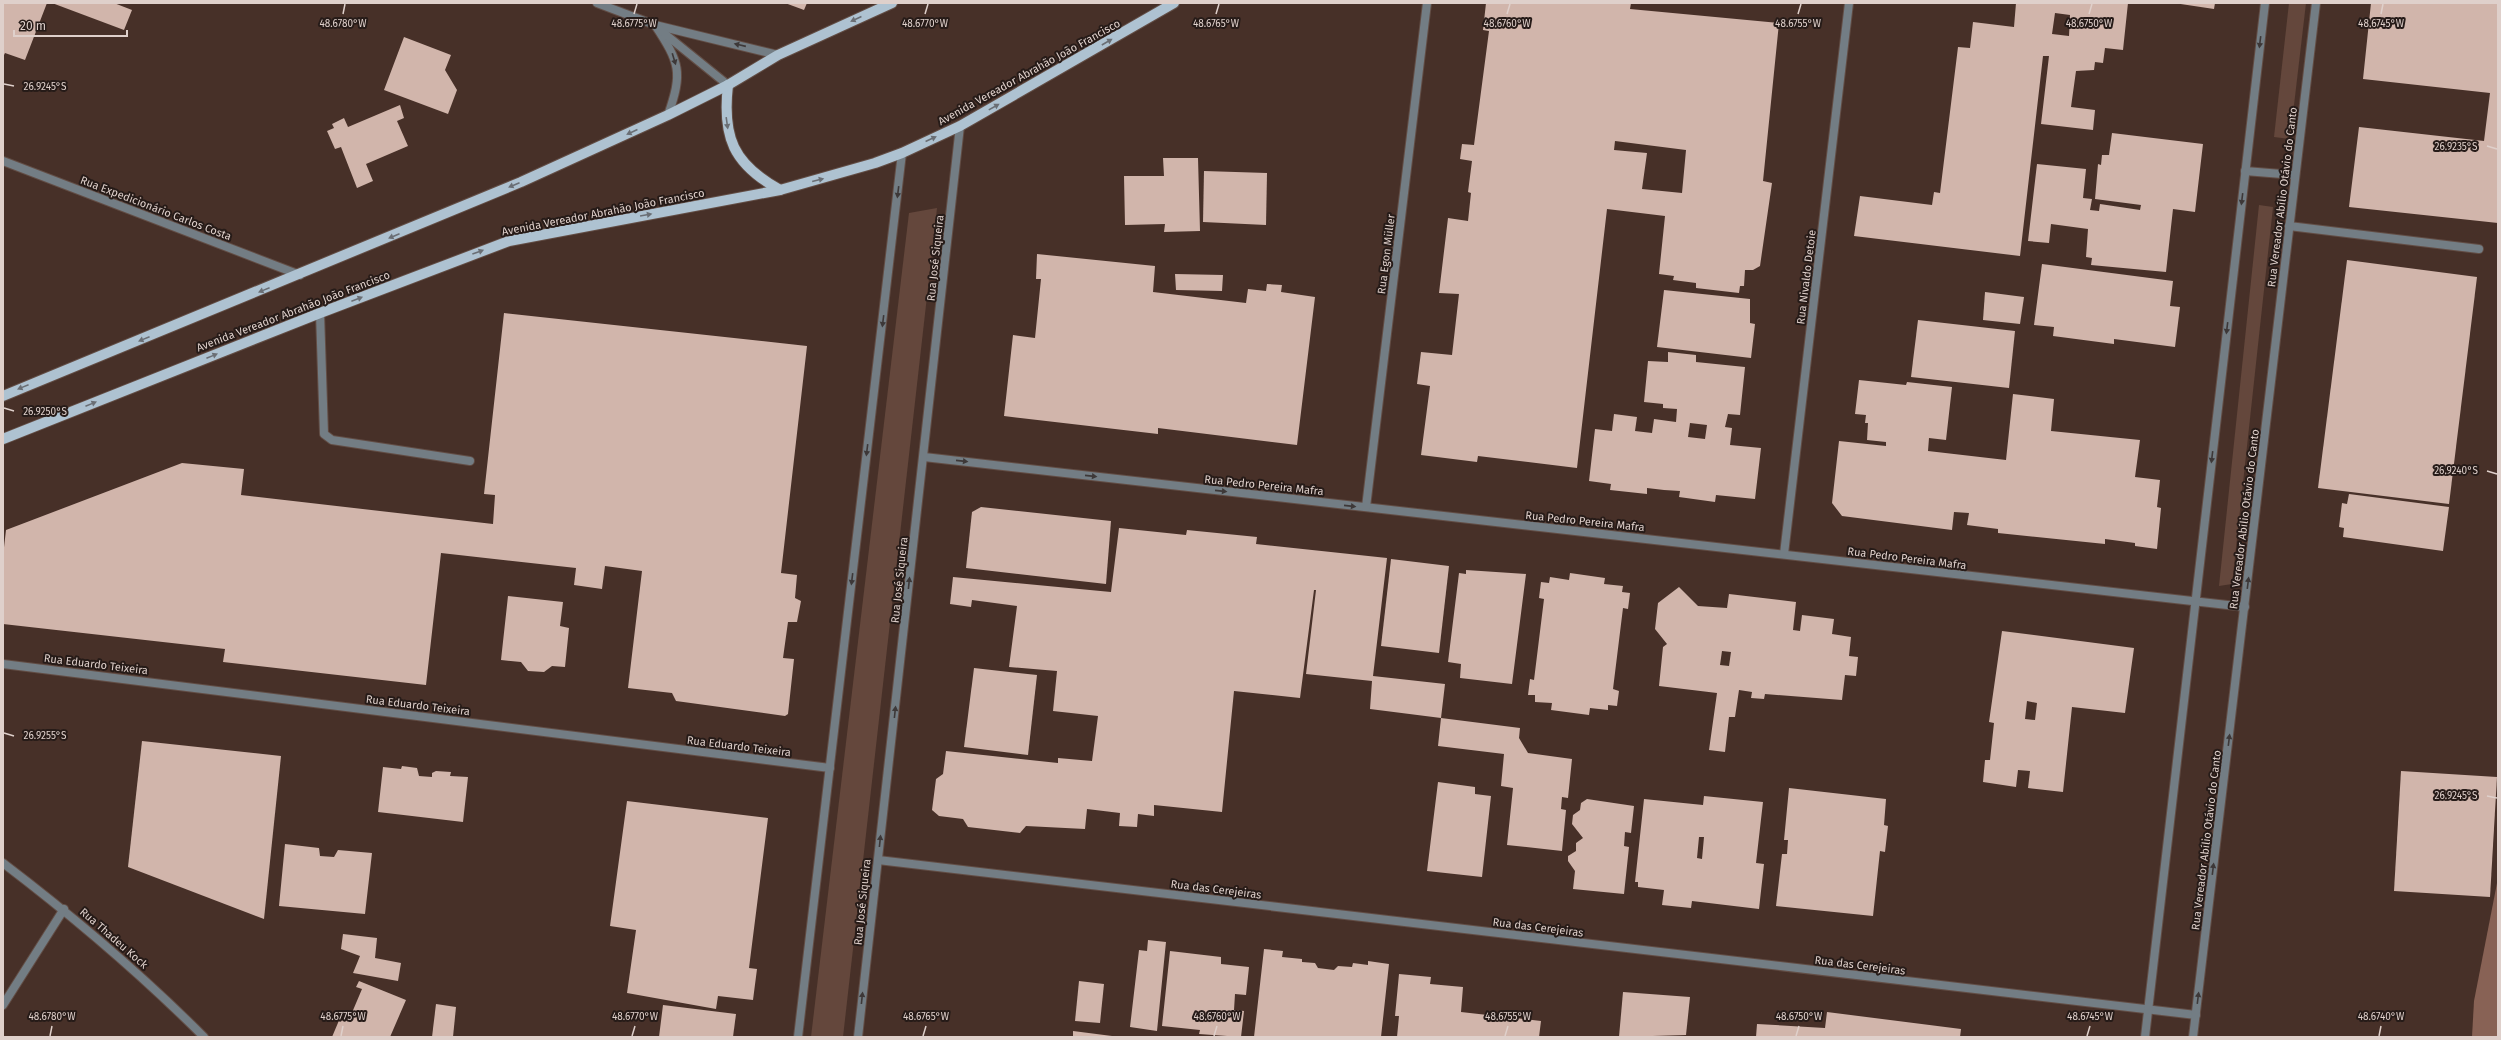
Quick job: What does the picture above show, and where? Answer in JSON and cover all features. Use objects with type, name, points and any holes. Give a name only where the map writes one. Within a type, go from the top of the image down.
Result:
[{"type":"main road","points":[[3,396],[300,275],[521,182],[668,115],[728,85],[778,55],[892,3]]},
{"type":"main road","name":"Avenida Vereador Abrahão João Francisco","points":[[3,439],[320,313],[509,242],[780,190],[823,179],[902,153],[960,126],[1174,3]]},
{"type":"main road","points":[[728,85],[725,110],[729,136],[737,153],[758,178],[780,190]]},
{"type":"street","points":[[597,3],[655,25],[778,55]]},
{"type":"street","name":"Rua Egon Müller","points":[[1366,507],[1427,3]]},
{"type":"street","name":"Rua Nivaldo Detoie","points":[[1784,554],[1849,3]]},
{"type":"street","points":[[2145,1037],[2265,3]]},
{"type":"street","name":"Rua Vereador Abílio Otávio do Canto","points":[[2193,1037],[2316,3]]},
{"type":"street","points":[[655,25],[728,85]]},
{"type":"street","points":[[655,25],[672,52],[678,70],[676,91],[668,115]]},
{"type":"street","name":"Rua José Siqueira","points":[[858,1037],[960,126]]},
{"type":"street","points":[[798,1037],[902,153]]},
{"type":"street","name":"Rua Expedicionário Carlos Costa","points":[[3,161],[300,275]]},
{"type":"street","points":[[2245,171],[2295,175]]},
{"type":"street","points":[[2290,226],[2478,249]]},
{"type":"street","points":[[320,313],[324,434],[332,440],[470,461]]},
{"type":"street","name":"Rua Pedro Pereira Mafra","points":[[924,457],[2245,607]]},
{"type":"street","name":"Rua Eduardo Teixeira","points":[[3,664],[830,768]]},
{"type":"street","name":"Rua das Cerejeiras","points":[[878,860],[2196,1016]]},
{"type":"street","name":"Rua Thadeu Kock","points":[[3,863],[64,910],[122,959],[204,1037]]},
{"type":"street","points":[[3,1005],[64,910]]},
{"type":"shaded area","points":[[2289,3],[2306,3],[2290,139],[2274,137]]},
{"type":"shaded area","points":[[2259,205],[2273,207],[2232,584],[2219,586]]},
{"type":"shaded area","points":[[937,208],[843,1037],[811,1037],[909,213]]},
{"type":"shaded area","points":[[2498,878],[2498,1037],[2472,1037],[2474,1001]]},
{"type":"building","points":[[3,3],[47,3],[25,60],[5,53],[3,57]]},
{"type":"building","points":[[52,3],[114,3],[132,10],[124,30]]},
{"type":"building","points":[[785,3],[807,3],[804,10]]},
{"type":"building","points":[[1486,3],[1631,3],[1630,9],[1779,23],[1763,181],[1772,183],[1760,266],[1753,270],[1745,270],[1744,286],[1740,286],[1739,293],[1696,288],[1696,283],[1673,280],[1674,276],[1659,274],[1665,216],[1607,209],[1577,468],[1478,456],[1477,462],[1421,455],[1430,386],[1417,384],[1421,352],[1452,355],[1459,294],[1439,293],[1448,218],[1468,221],[1471,193],[1468,192],[1472,161],[1460,159],[1462,144],[1474,145],[1489,31],[1483,30]],"holes":[[[1615,141],[1686,150],[1682,193],[1642,189],[1647,153],[1614,150]]]},
{"type":"building","points":[[2016,3],[2128,3],[2123,50],[2105,48],[2103,63],[2095,62],[2094,70],[2076,71],[2071,107],[2095,110],[2093,130],[2041,124],[2049,56],[2043,56],[2020,256],[1854,236],[1860,196],[1932,205],[1934,192],[1940,193],[1958,47],[1970,48],[1973,22],[2014,27]],"holes":[[[2055,13],[2070,15],[2069,36],[2052,34]]]},
{"type":"building","points":[[2174,3],[2215,3],[2214,9]]},
{"type":"building","points":[[2371,3],[2498,3],[2498,223],[2349,207],[2359,127],[2484,141],[2490,93],[2363,79]]},
{"type":"building","points":[[404,37],[451,55],[445,70],[457,90],[448,114],[384,90]]},
{"type":"building","points":[[400,105],[404,118],[397,121],[408,146],[366,164],[373,181],[357,188],[341,147],[335,149],[327,131],[334,128],[332,124],[344,118],[348,127]]},
{"type":"building","points":[[2112,133],[2203,144],[2195,212],[2173,209],[2166,272],[2091,265],[2092,258],[2086,257],[2088,229],[2051,224],[2049,243],[2028,241],[2037,164],[2086,169],[2083,198],[2092,199],[2090,210],[2099,211],[2100,204],[2140,210],[2141,205],[2095,199],[2098,164],[2101,165],[2102,155],[2109,155]]},
{"type":"building","points":[[1163,158],[1198,158],[1200,231],[1164,232],[1165,224],[1125,225],[1124,176],[1164,176]]},
{"type":"building","points":[[1204,171],[1267,173],[1266,225],[1203,222]]},
{"type":"building","points":[[1037,254],[1155,266],[1153,292],[1246,303],[1248,289],[1266,291],[1267,284],[1282,285],[1281,292],[1315,297],[1297,445],[1158,428],[1158,434],[1004,416],[1013,335],[1035,338],[1041,279],[1036,279]]},
{"type":"building","points":[[2347,260],[2477,277],[2449,504],[2318,488]]},
{"type":"building","points":[[2042,264],[2173,281],[2170,306],[2180,307],[2175,347],[2114,339],[2114,344],[2053,336],[2054,327],[2034,325]]},
{"type":"building","points":[[1175,274],[1223,275],[1222,291],[1176,290]]},
{"type":"building","points":[[1664,290],[1750,299],[1750,323],[1755,324],[1751,358],[1657,347]]},
{"type":"building","points":[[1985,292],[2024,297],[2020,324],[1983,320]]},
{"type":"building","points":[[504,313],[807,346],[781,573],[797,575],[795,598],[801,601],[797,622],[788,622],[783,658],[794,659],[788,714],[785,716],[676,701],[672,693],[628,688],[642,571],[605,566],[602,589],[574,585],[576,568],[441,553],[426,685],[223,662],[225,649],[3,624],[3,556],[6,530],[182,463],[244,469],[241,495],[493,524],[495,495],[484,494]]},
{"type":"building","points":[[1918,320],[2015,331],[2009,388],[1911,377]]},
{"type":"building","points":[[1668,352],[1696,355],[1696,362],[1745,367],[1740,415],[1728,414],[1725,427],[1732,428],[1730,445],[1761,448],[1755,499],[1716,495],[1715,502],[1679,497],[1680,491],[1647,488],[1647,494],[1610,490],[1611,484],[1589,481],[1595,429],[1612,431],[1614,414],[1637,417],[1635,431],[1652,433],[1654,419],[1676,422],[1677,409],[1663,408],[1663,404],[1644,402],[1648,361],[1668,362]],"holes":[[[1690,423],[1707,425],[1705,439],[1688,437]]]},
{"type":"building","points":[[1859,380],[1906,385],[1907,382],[1952,387],[1946,440],[1929,438],[1928,451],[2006,460],[2013,394],[2054,399],[2051,431],[2140,440],[2135,477],[2160,480],[2157,507],[2161,508],[2157,549],[2135,546],[2135,543],[2105,539],[2105,544],[1998,533],[1998,529],[1967,525],[1969,513],[1954,512],[1952,530],[1842,516],[1832,503],[1839,441],[1886,446],[1886,442],[1867,440],[1868,423],[1865,423],[1866,415],[1855,414]]},
{"type":"building","points":[[2349,494],[2449,507],[2443,551],[2343,537],[2344,528],[2339,527],[2342,503],[2347,504]]},
{"type":"building","points":[[981,507],[1111,521],[1106,584],[966,568],[972,512]]},
{"type":"building","points":[[1119,528],[1186,535],[1187,530],[1257,537],[1256,544],[1387,558],[1373,676],[1445,684],[1441,718],[1370,709],[1372,681],[1306,674],[1316,590],[1314,590],[1300,698],[1234,691],[1222,812],[1154,805],[1154,816],[1138,814],[1137,827],[1119,826],[1120,813],[1087,809],[1085,829],[1026,826],[1020,833],[968,827],[963,819],[939,816],[932,810],[936,779],[943,774],[946,751],[1058,763],[1058,758],[1092,761],[1098,716],[1053,711],[1057,671],[1009,667],[1017,606],[972,600],[971,607],[950,604],[953,577],[1111,592]]},
{"type":"building","points":[[1391,559],[1449,566],[1439,653],[1381,646]]},
{"type":"building","points":[[1466,570],[1526,574],[1512,684],[1460,678],[1461,664],[1448,662],[1459,573],[1466,574]]},
{"type":"building","points":[[1570,573],[1605,578],[1604,584],[1623,586],[1622,592],[1630,593],[1628,609],[1623,608],[1613,689],[1619,691],[1617,706],[1608,705],[1608,710],[1590,708],[1589,715],[1551,710],[1552,703],[1535,702],[1535,695],[1528,695],[1530,679],[1534,680],[1544,599],[1539,598],[1541,582],[1549,583],[1550,577],[1569,580]]},
{"type":"building","points":[[1679,587],[1698,606],[1727,608],[1729,594],[1796,602],[1793,630],[1800,631],[1802,615],[1834,619],[1832,634],[1851,637],[1849,656],[1858,657],[1856,676],[1845,675],[1842,700],[1765,694],[1764,699],[1751,698],[1752,692],[1739,690],[1735,717],[1729,717],[1725,752],[1709,750],[1717,693],[1659,686],[1663,647],[1667,644],[1655,629],[1658,603]],"holes":[[[1722,651],[1731,652],[1729,666],[1720,665]]]},
{"type":"building","points":[[508,596],[563,602],[560,626],[569,628],[565,667],[552,666],[544,672],[528,671],[521,662],[501,660]]},
{"type":"building","points":[[2002,631],[2134,648],[2125,713],[2072,707],[2063,792],[2028,788],[2030,771],[2018,770],[2016,787],[1983,782],[1985,760],[1990,760],[1994,723],[1989,722]],"holes":[[[2027,701],[2037,703],[2035,720],[2025,719]]]},
{"type":"building","points":[[974,668],[1037,675],[1028,755],[964,747]]},
{"type":"building","points":[[1441,718],[1520,728],[1519,738],[1528,753],[1572,759],[1568,798],[1562,797],[1561,809],[1566,810],[1562,851],[1507,845],[1513,788],[1501,786],[1504,754],[1438,746]]},
{"type":"building","points":[[142,741],[281,756],[264,919],[128,867]]},
{"type":"building","points":[[402,766],[417,768],[419,776],[432,777],[432,773],[436,771],[451,772],[450,776],[468,777],[463,822],[378,812],[383,767],[401,769]]},
{"type":"building","points":[[2401,771],[2497,777],[2490,897],[2394,891]]},
{"type":"building","points":[[1438,782],[1475,787],[1475,794],[1491,796],[1482,877],[1427,871]]},
{"type":"building","points":[[1789,788],[1886,799],[1884,825],[1888,826],[1885,852],[1880,851],[1873,916],[1776,906],[1782,854],[1787,854],[1788,840],[1784,840]]},
{"type":"building","points":[[1704,796],[1763,802],[1756,863],[1764,864],[1759,909],[1692,901],[1691,908],[1662,905],[1664,890],[1638,887],[1638,882],[1635,882],[1644,799],[1703,805]],"holes":[[[1699,837],[1704,837],[1702,859],[1697,858]]]},
{"type":"building","points":[[1587,799],[1634,806],[1631,833],[1625,832],[1624,846],[1629,847],[1624,894],[1573,889],[1575,871],[1568,861],[1568,856],[1576,851],[1576,843],[1583,838],[1572,824],[1573,815],[1580,810],[1581,803]]},
{"type":"building","points":[[627,801],[768,818],[749,968],[757,969],[753,1000],[718,996],[716,1009],[627,993],[636,930],[610,926]]},
{"type":"building","points":[[285,844],[319,848],[320,856],[334,857],[338,850],[372,853],[365,914],[279,906]]},
{"type":"building","points":[[343,934],[377,938],[375,958],[401,963],[398,981],[353,973],[360,956],[341,949]]},
{"type":"building","points":[[1148,940],[1166,942],[1157,1031],[1130,1027],[1139,950],[1147,951]]},
{"type":"building","points":[[1264,949],[1283,951],[1282,957],[1302,959],[1302,962],[1315,963],[1318,968],[1334,970],[1338,966],[1352,967],[1353,963],[1368,965],[1368,961],[1389,964],[1381,1037],[1254,1037]]},
{"type":"building","points":[[1170,951],[1221,957],[1221,964],[1249,967],[1246,995],[1235,994],[1234,1010],[1244,1011],[1241,1037],[1199,1034],[1200,1030],[1162,1026]]},
{"type":"building","points":[[1399,974],[1431,977],[1430,984],[1463,987],[1461,1012],[1541,1021],[1539,1037],[1397,1037],[1399,1016],[1395,1016]]},
{"type":"building","points":[[359,981],[406,1000],[390,1037],[332,1037],[343,1011],[351,1015],[362,989],[356,987]]},
{"type":"building","points":[[1079,981],[1104,984],[1100,1023],[1075,1021]]},
{"type":"building","points":[[1623,992],[1690,997],[1686,1035],[1619,1037]]},
{"type":"building","points":[[436,1004],[456,1007],[453,1037],[432,1037]]},
{"type":"building","points":[[663,1005],[736,1014],[733,1037],[659,1037]]},
{"type":"building","points":[[1827,1012],[1961,1029],[1960,1037],[1756,1037],[1757,1024],[1825,1028]]},
{"type":"building","points":[[1073,1031],[1112,1036],[1112,1037],[1073,1037]]}]
